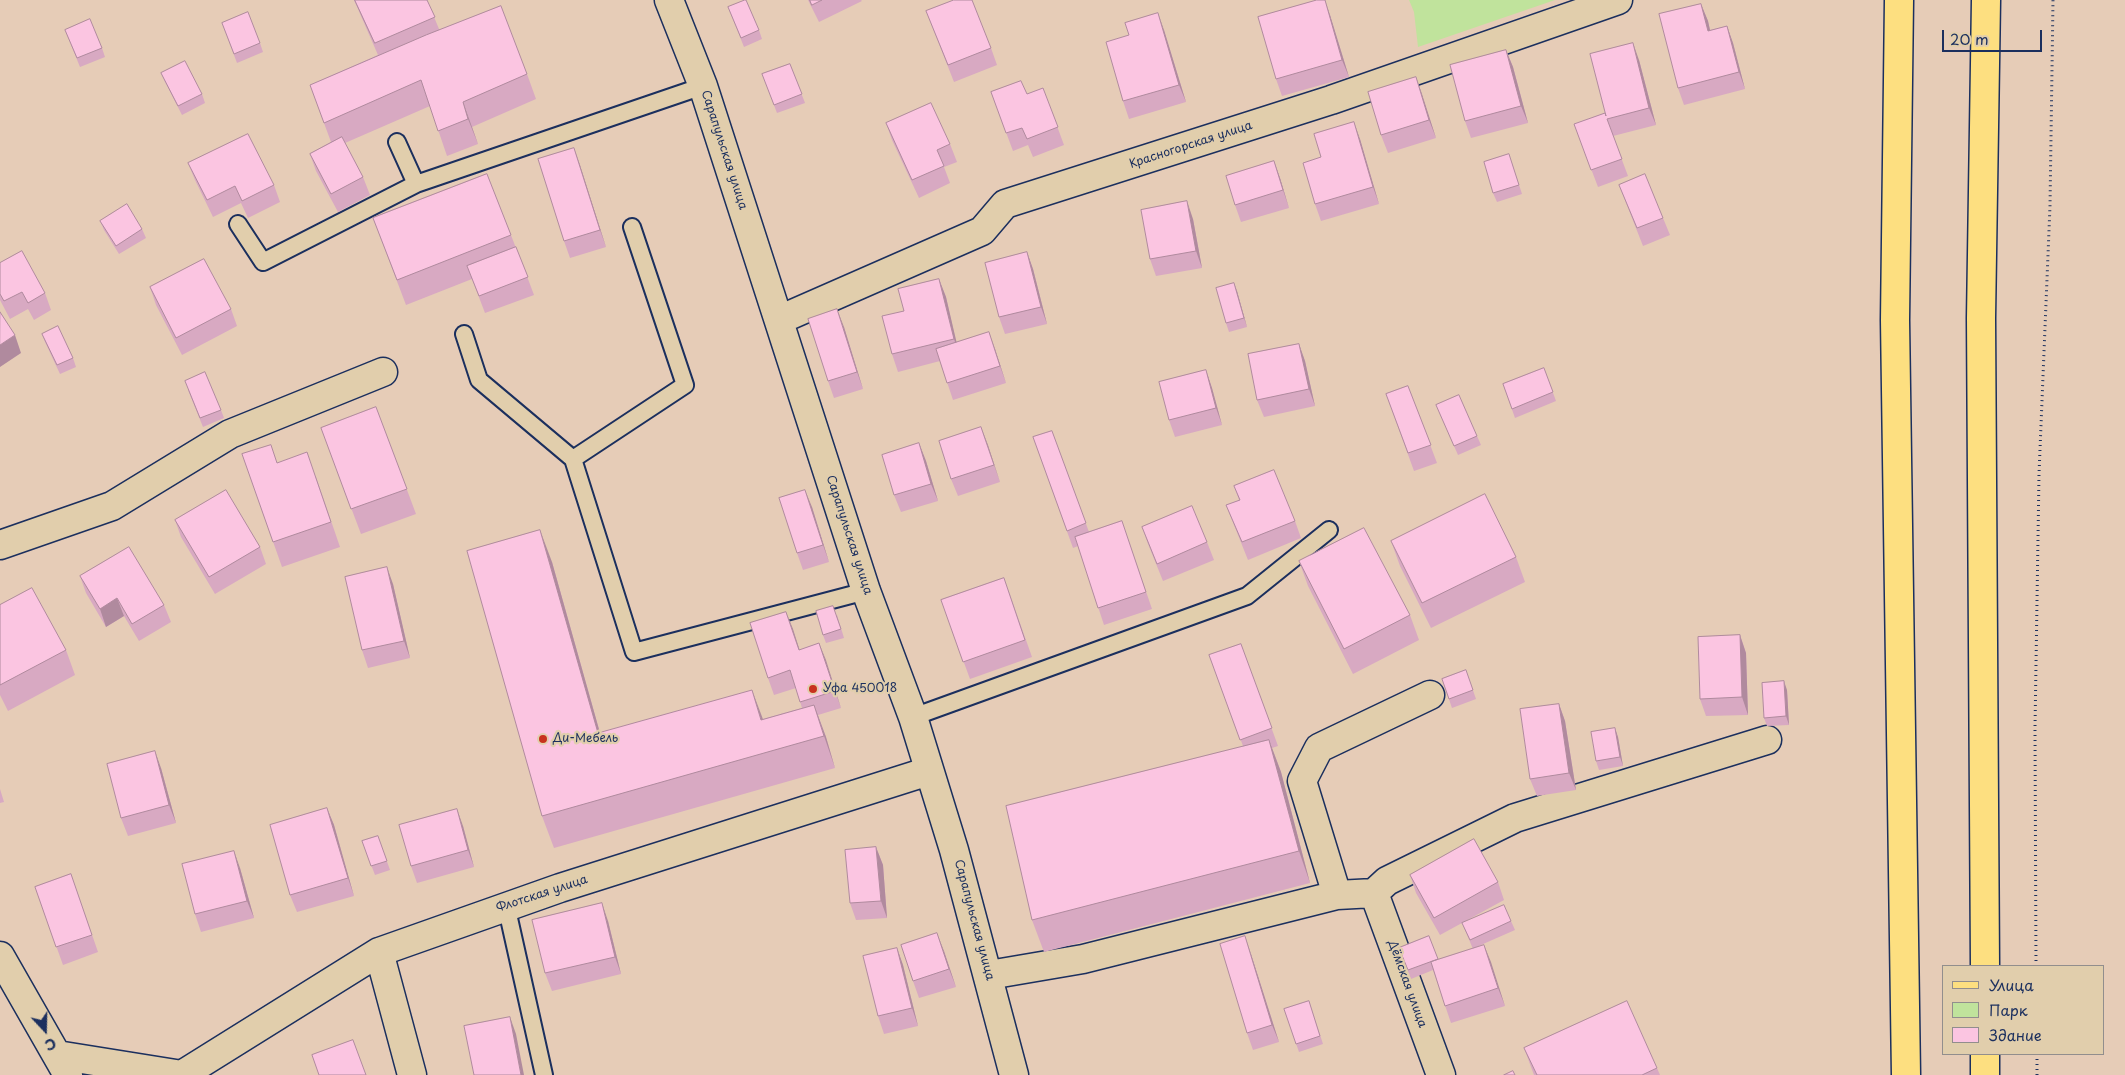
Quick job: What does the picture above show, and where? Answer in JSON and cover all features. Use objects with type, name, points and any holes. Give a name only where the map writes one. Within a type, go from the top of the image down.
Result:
[{"type":"main road","points":[[1898,0],[1895,320],[1906,1075]]},
{"type":"main road","points":[[1985,965],[1982,318],[1986,0]]},
{"type":"main road","points":[[1985,1055],[1985,1075]]},
{"type":"street","name":"Сарапульская улица","points":[[669,0],[703,86],[866,591],[913,718],[954,850],[989,974],[1014,1075]]},
{"type":"street","name":"Красногорская улица","points":[[779,320],[982,231],[1005,204],[1331,100],[1618,0]]},
{"type":"street","points":[[0,544],[112,506],[230,434],[382,372]]},
{"type":"street","points":[[1338,895],[1302,781],[1319,748],[1430,695]]},
{"type":"street","points":[[989,974],[1082,959],[1338,895],[1374,893],[1387,881],[1515,818],[1766,740]]},
{"type":"street","name":"Флотская улица","points":[[182,1075],[379,952],[506,905],[930,771]]},
{"type":"street","name":"Дёмская улица","points":[[1374,893],[1441,1075]]},
{"type":"street","points":[[379,952],[412,1075]]},
{"type":"street","points":[[0,956],[63,1065],[182,1075]]},
{"type":"lane","points":[[238,224],[263,262],[416,184],[703,86]]},
{"type":"lane","points":[[397,142],[416,184]]},
{"type":"lane","points":[[573,459],[685,385],[632,227]]},
{"type":"lane","points":[[464,334],[479,380],[573,459],[634,652],[866,591]]},
{"type":"lane","points":[[913,718],[1247,596],[1329,530]]},
{"type":"lane","points":[[506,905],[544,1075]]},
{"type":"path","points":[[2036,965],[2035,718],[2039,474],[2050,206],[2053,0]]},
{"type":"path","points":[[2037,1055],[2037,1075]]},
{"type":"green space","points":[[1409,0],[1555,0],[1418,47],[1414,12]]},
{"type":"building","points":[[355,0],[427,0],[435,17],[375,43]]},
{"type":"building","points":[[746,0],[759,30],[741,38],[728,7]]},
{"type":"building","points":[[810,0],[822,0],[812,5]]},
{"type":"building","points":[[954,0],[972,0],[991,48],[948,65],[926,11]]},
{"type":"building","points":[[1317,0],[1325,0],[1342,60],[1276,79],[1258,17]]},
{"type":"building","points":[[1701,4],[1708,31],[1727,26],[1739,72],[1678,88],[1659,14]]},
{"type":"building","points":[[501,6],[527,74],[463,102],[468,119],[438,131],[421,80],[324,123],[310,85],[426,35]]},
{"type":"building","points":[[248,12],[260,43],[234,54],[222,23]]},
{"type":"building","points":[[1158,13],[1179,85],[1123,101],[1106,42],[1129,35],[1125,23]]},
{"type":"building","points":[[90,19],[102,48],[77,58],[65,30]]},
{"type":"building","points":[[1633,43],[1649,108],[1607,119],[1622,159],[1591,170],[1574,124],[1605,113],[1606,116],[1590,54]]},
{"type":"building","points":[[1506,50],[1521,106],[1465,121],[1450,65]]},
{"type":"building","points":[[185,61],[202,94],[178,106],[161,73]]},
{"type":"building","points":[[790,64],[802,94],[774,105],[762,74]]},
{"type":"building","points":[[1416,77],[1429,120],[1381,135],[1368,92]]},
{"type":"building","points":[[1021,81],[1027,94],[1043,88],[1058,127],[1027,139],[1022,128],[1006,133],[991,92]]},
{"type":"building","points":[[931,103],[950,144],[937,150],[944,166],[912,180],[886,123]]},
{"type":"building","points":[[1354,122],[1373,187],[1315,204],[1303,163],[1321,157],[1314,134]]},
{"type":"building","points":[[248,134],[274,185],[242,201],[235,186],[207,200],[188,163]]},
{"type":"building","points":[[342,137],[363,177],[331,194],[310,154]]},
{"type":"building","points":[[574,148],[600,230],[564,241],[538,159]]},
{"type":"building","points":[[1509,154],[1519,185],[1493,193],[1484,162]]},
{"type":"building","points":[[1274,161],[1283,190],[1235,205],[1226,176]]},
{"type":"building","points":[[487,174],[511,235],[397,280],[373,218]]},
{"type":"building","points":[[1645,174],[1663,218],[1637,228],[1619,185]]},
{"type":"building","points":[[1187,201],[1196,251],[1150,259],[1141,210]]},
{"type":"building","points":[[127,204],[142,229],[116,246],[100,221]]},
{"type":"building","points":[[516,247],[528,277],[479,296],[467,266]]},
{"type":"building","points":[[22,251],[45,293],[28,303],[22,292],[4,301],[0,294],[0,263]]},
{"type":"building","points":[[1027,252],[1041,307],[999,317],[985,263]]},
{"type":"building","points":[[204,259],[231,309],[176,338],[150,287]]},
{"type":"building","points":[[939,279],[954,339],[892,354],[882,316],[904,311],[898,289]]},
{"type":"building","points":[[1234,283],[1244,318],[1226,323],[1216,288]]},
{"type":"building","points":[[837,309],[857,372],[828,381],[808,319]]},
{"type":"building","points":[[0,312],[15,335],[0,345]]},
{"type":"building","points":[[58,326],[73,358],[57,365],[42,334]]},
{"type":"building","points":[[989,332],[1000,366],[947,383],[936,349]]},
{"type":"building","points":[[1299,344],[1309,389],[1257,400],[1248,354]]},
{"type":"building","points":[[1544,368],[1553,392],[1512,409],[1503,384]]},
{"type":"building","points":[[1206,370],[1216,408],[1169,420],[1159,382]]},
{"type":"building","points":[[205,372],[221,410],[200,418],[185,381]]},
{"type":"building","points":[[1408,386],[1431,445],[1408,453],[1386,394]]},
{"type":"building","points":[[1459,395],[1477,436],[1454,446],[1436,405]]},
{"type":"building","points":[[376,407],[407,489],[351,509],[321,428]]},
{"type":"building","points":[[981,427],[994,465],[951,479],[939,441]]},
{"type":"building","points":[[1052,431],[1086,523],[1067,531],[1033,437]]},
{"type":"building","points":[[919,443],[931,484],[894,495],[882,455]]},
{"type":"building","points":[[271,445],[277,463],[307,452],[331,522],[273,542],[242,454]]},
{"type":"building","points":[[1274,470],[1295,521],[1242,542],[1226,505],[1240,500],[1234,486]]},
{"type":"building","points":[[226,490],[260,547],[209,577],[175,520]]},
{"type":"building","points":[[805,490],[823,545],[797,553],[779,498]]},
{"type":"building","points":[[1485,494],[1516,557],[1422,603],[1391,541]]},
{"type":"building","points":[[1192,506],[1207,542],[1157,564],[1142,527]]},
{"type":"building","points":[[1122,521],[1146,592],[1098,608],[1075,537]]},
{"type":"building","points":[[1364,528],[1410,615],[1344,649],[1299,561]]},
{"type":"building","points":[[540,530],[598,733],[752,690],[761,720],[814,705],[824,736],[542,816],[467,551]]},
{"type":"building","points":[[129,547],[164,605],[132,624],[117,598],[100,609],[80,576]]},
{"type":"building","points":[[387,567],[404,641],[362,650],[345,577]]},
{"type":"building","points":[[1004,578],[1025,640],[963,662],[941,600]]},
{"type":"building","points":[[32,588],[66,650],[0,685],[0,605]]},
{"type":"building","points":[[833,606],[841,629],[823,635],[816,611]]},
{"type":"building","points":[[786,612],[799,650],[819,643],[835,691],[800,702],[790,670],[768,678],[750,623]]},
{"type":"building","points":[[1740,635],[1742,697],[1700,699],[1698,637]]},
{"type":"building","points":[[1241,644],[1272,728],[1240,740],[1209,655]]},
{"type":"building","points":[[1466,670],[1473,690],[1449,699],[1442,679]]},
{"type":"building","points":[[1784,681],[1786,716],[1764,718],[1762,683]]},
{"type":"building","points":[[1559,704],[1569,773],[1530,779],[1520,709]]},
{"type":"building","points":[[1615,728],[1620,757],[1596,761],[1591,732]]},
{"type":"building","points":[[1269,740],[1299,851],[1032,920],[1006,806]]},
{"type":"building","points":[[155,751],[169,805],[121,818],[107,764]]},
{"type":"building","points":[[327,808],[348,878],[290,895],[270,825]]},
{"type":"building","points":[[457,809],[468,850],[411,866],[399,825]]},
{"type":"building","points":[[378,836],[387,861],[371,866],[362,841]]},
{"type":"building","points":[[1474,839],[1498,882],[1434,918],[1410,875]]},
{"type":"building","points":[[876,847],[881,901],[850,903],[845,850]]},
{"type":"building","points":[[234,851],[247,901],[195,914],[182,864]]},
{"type":"building","points":[[71,874],[92,935],[56,947],[35,887]]},
{"type":"building","points":[[602,903],[615,957],[545,973],[532,920]]},
{"type":"building","points":[[1504,905],[1511,921],[1470,940],[1462,923]]},
{"type":"building","points":[[937,933],[949,969],[913,981],[901,945]]},
{"type":"building","points":[[1245,936],[1272,1025],[1247,1033],[1220,944]]},
{"type":"building","points":[[1429,936],[1438,959],[1408,970],[1399,948]]},
{"type":"building","points":[[1484,945],[1498,988],[1445,1006],[1431,962]]},
{"type":"building","points":[[897,948],[912,1008],[878,1016],[863,956]]},
{"type":"building","points":[[1309,1001],[1320,1036],[1296,1044],[1284,1009]]},
{"type":"building","points":[[1627,1001],[1657,1068],[1642,1075],[1537,1075],[1524,1048]]},
{"type":"building","points":[[510,1017],[521,1075],[474,1075],[464,1026]]},
{"type":"building","points":[[353,1040],[366,1075],[319,1075],[312,1055]]},
{"type":"building","points":[[1513,1071],[1515,1075],[1504,1075]]},
{"type":"place","name":"Уфа 450018","points":[[813,689]]},
{"type":"place","name":"Ди-Мебель","points":[[543,739]]}]
